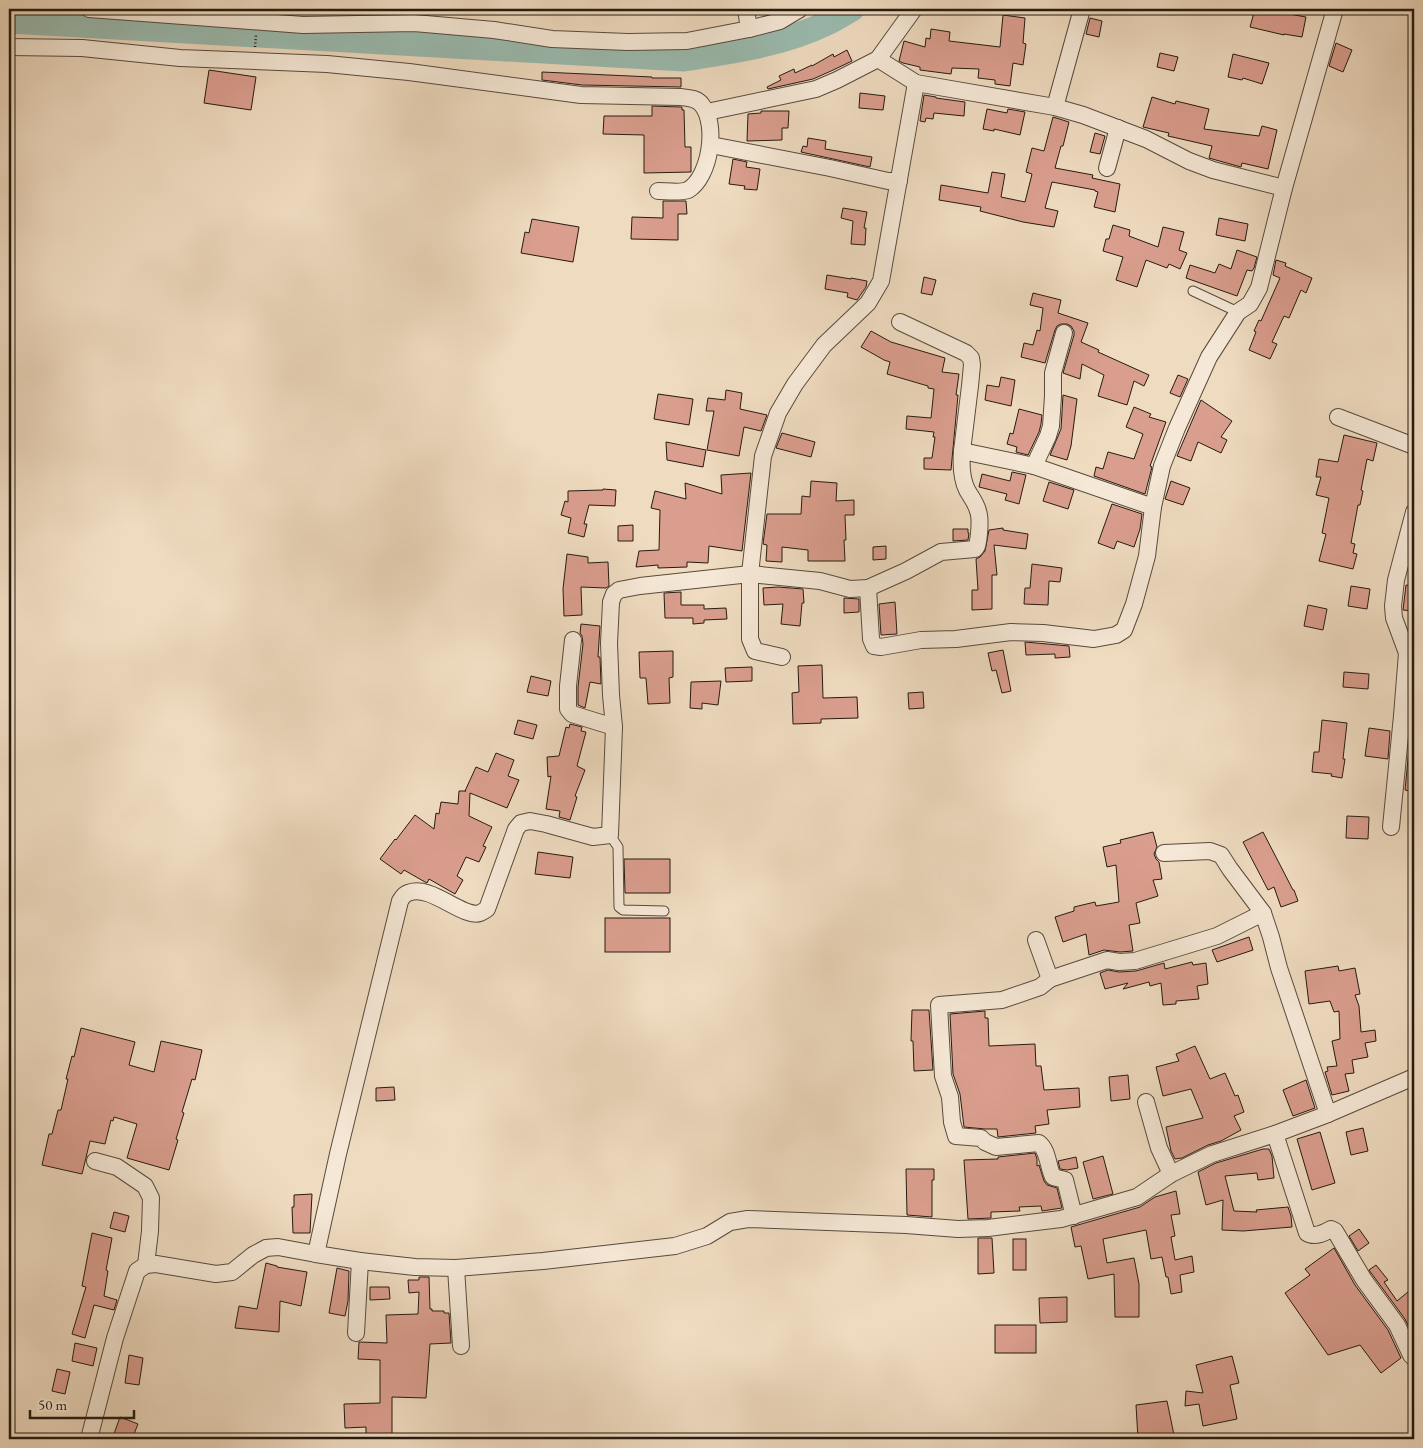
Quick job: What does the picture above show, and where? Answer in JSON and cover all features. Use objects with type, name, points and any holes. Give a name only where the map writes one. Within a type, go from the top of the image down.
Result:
[{"type":"street","points":[[89,9],[303,25],[414,23],[494,30],[552,39],[628,42],[688,41],[780,21],[800,9]]},
{"type":"street","points":[[746,9],[748,29]]},
{"type":"street","points":[[707,112],[816,89],[878,59],[914,9]]},
{"type":"street","points":[[1055,108],[1082,9]]},
{"type":"street","points":[[868,588],[871,639],[874,646],[881,647],[921,640],[956,639],[1011,632],[1043,633],[1094,639],[1116,635],[1124,630],[1134,604],[1147,556],[1153,507],[1162,466],[1177,428],[1209,357],[1238,312],[1250,304],[1259,288],[1284,188],[1335,9]]},
{"type":"street","points":[[9,47],[82,48],[180,58],[327,64],[409,72],[581,95],[693,98],[702,104],[707,112],[712,145],[698,182],[687,191],[658,191]]},
{"type":"street","points":[[878,59],[916,83],[1055,108],[1083,115],[1146,139],[1205,167],[1284,188]]},
{"type":"street","points":[[782,657],[755,651],[750,639],[750,574],[763,456],[778,413],[795,384],[824,345],[868,304],[881,281],[916,83]]},
{"type":"street","points":[[1107,168],[1118,128]]},
{"type":"street","points":[[712,145],[888,181],[899,181]]},
{"type":"street","points":[[316,1254],[338,1154],[400,902],[406,893],[414,891],[429,894],[469,913],[479,914],[487,909],[516,830],[521,823],[530,821],[546,824],[593,837],[610,835],[614,727],[609,643],[611,602],[614,594],[619,590],[640,586],[750,574],[820,581],[850,589],[868,588],[906,571],[941,552],[975,549],[978,541],[979,512],[964,483],[962,466],[972,366],[971,358],[966,353],[900,322]]},
{"type":"street","points":[[1034,466],[1051,426],[1054,396],[1053,373],[1064,333]]},
{"type":"street","points":[[1338,417],[1414,446]]},
{"type":"street","points":[[962,451],[1034,466],[1153,507]]},
{"type":"street","points":[[1391,827],[1408,717],[1407,653],[1394,618],[1393,606],[1396,580],[1414,512]]},
{"type":"street","points":[[573,640],[568,686],[568,709],[572,714],[614,727]]},
{"type":"street","points":[[1164,853],[1210,851],[1221,854],[1263,913],[1279,968],[1328,1114]]},
{"type":"street","points":[[1074,1216],[1065,1180],[1054,1177],[1050,1171],[1043,1146],[1039,1143],[996,1147],[981,1138],[956,1136],[952,1122],[950,1097],[943,1076],[939,1005],[1002,1000],[1040,986],[1050,979],[1107,960],[1119,962],[1135,961],[1217,936],[1263,913]]},
{"type":"street","points":[[1036,940],[1050,979]]},
{"type":"street","points":[[89,1439],[115,1338],[137,1271],[146,1266],[156,1264],[216,1274],[232,1272],[266,1248],[278,1246],[360,1261],[415,1267],[456,1268],[543,1261],[675,1246],[707,1236],[730,1222],[748,1220],[906,1225],[958,1229],[988,1228],[1061,1219],[1137,1197],[1171,1174],[1212,1154],[1275,1134],[1328,1114],[1414,1077]]},
{"type":"street","points":[[1146,1102],[1159,1148],[1171,1174]]},
{"type":"street","points":[[1275,1134],[1307,1234],[1311,1236],[1322,1234],[1331,1229],[1335,1231],[1364,1280],[1396,1325],[1414,1358]]},
{"type":"street","points":[[95,1161],[117,1167],[145,1186],[152,1198],[146,1266]]},
{"type":"street","points":[[356,1333],[360,1261]]},
{"type":"street","points":[[456,1268],[461,1346]]},
{"type":"lane","points":[[1193,292],[1238,312]]},
{"type":"lane","points":[[610,835],[618,847],[619,907],[623,910],[664,911]]},
{"type":"path","points":[[255,55],[256,28]]},
{"type":"building","points":[[1255,9],[1291,9],[1289,14],[1306,17],[1302,37],[1250,27]]},
{"type":"building","points":[[1003,15],[1025,18],[1023,43],[1026,44],[1023,65],[1013,63],[1010,86],[995,84],[995,80],[978,78],[979,69],[952,68],[951,74],[920,70],[920,67],[899,61],[904,41],[925,47],[926,38],[930,39],[931,29],[950,32],[949,41],[1000,47]]},
{"type":"building","points":[[1090,18],[1102,21],[1099,37],[1086,34]]},
{"type":"building","points":[[1336,43],[1352,50],[1343,72],[1329,66]]},
{"type":"building","points":[[847,50],[852,61],[831,71],[813,79],[768,89],[767,87],[781,80],[779,76],[794,69],[795,73],[833,54],[834,57]]},
{"type":"building","points":[[1160,53],[1178,57],[1174,71],[1157,67]]},
{"type":"building","points":[[1233,54],[1269,63],[1262,84],[1243,78],[1242,80],[1228,77]]},
{"type":"building","points":[[209,70],[256,77],[251,110],[204,103]]},
{"type":"building","points":[[542,72],[681,78],[681,87],[582,85],[542,80]]},
{"type":"building","points":[[860,93],[885,96],[883,110],[859,108]]},
{"type":"building","points":[[924,95],[965,102],[964,116],[934,113],[933,119],[926,118],[925,122],[920,121]]},
{"type":"building","points":[[1152,97],[1175,104],[1176,101],[1209,109],[1204,129],[1259,136],[1262,126],[1277,130],[1268,169],[1242,163],[1241,167],[1209,158],[1212,146],[1168,136],[1169,133],[1143,127]]},
{"type":"building","points":[[652,106],[682,107],[682,110],[684,110],[685,147],[691,147],[691,172],[644,173],[644,135],[603,134],[604,116],[652,116]]},
{"type":"building","points":[[987,109],[1007,113],[1008,109],[1025,112],[1020,135],[994,129],[994,131],[983,129]]},
{"type":"building","points":[[761,111],[789,111],[788,128],[782,128],[782,140],[747,141],[748,114],[761,113]]},
{"type":"building","points":[[1053,117],[1069,122],[1055,168],[1093,175],[1092,178],[1120,184],[1115,212],[1094,207],[1098,192],[1095,190],[1052,182],[1045,208],[1058,211],[1054,227],[1023,222],[980,211],[981,207],[939,200],[941,185],[988,193],[992,172],[1005,174],[1001,197],[1025,202],[1032,174],[1026,172],[1032,148],[1044,151]]},
{"type":"building","points":[[1095,133],[1105,136],[1100,154],[1090,152]]},
{"type":"building","points":[[808,138],[826,141],[825,149],[872,157],[870,167],[801,152],[803,146],[807,147]]},
{"type":"building","points":[[733,159],[747,162],[746,167],[760,169],[757,190],[744,189],[745,186],[729,184]]},
{"type":"building","points":[[663,201],[686,201],[687,214],[678,214],[678,240],[631,239],[632,217],[663,218]]},
{"type":"building","points":[[843,208],[867,212],[864,228],[866,228],[865,245],[851,244],[853,221],[841,218]]},
{"type":"building","points":[[1219,218],[1248,224],[1245,241],[1216,235]]},
{"type":"building","points":[[532,219],[579,227],[573,262],[521,253],[525,232],[529,233]]},
{"type":"building","points":[[1113,225],[1130,230],[1129,236],[1158,247],[1163,227],[1184,232],[1179,250],[1187,253],[1180,269],[1169,264],[1167,268],[1146,260],[1137,287],[1116,280],[1123,257],[1103,251],[1106,239],[1109,239]]},
{"type":"building","points":[[1237,250],[1257,257],[1252,271],[1247,270],[1237,296],[1186,278],[1190,265],[1215,273],[1219,264],[1231,269]]},
{"type":"building","points":[[1276,260],[1286,263],[1285,266],[1312,278],[1306,293],[1301,290],[1289,318],[1284,316],[1272,342],[1277,344],[1270,359],[1249,350],[1256,332],[1254,331],[1259,320],[1261,321],[1280,278],[1273,275]]},
{"type":"building","points":[[827,275],[867,281],[866,287],[857,300],[847,297],[848,293],[825,289]]},
{"type":"building","points":[[924,277],[936,280],[932,295],[921,293]]},
{"type":"building","points":[[1033,293],[1061,300],[1058,313],[1088,323],[1081,342],[1099,350],[1098,352],[1149,375],[1144,386],[1134,381],[1127,405],[1098,396],[1104,375],[1082,364],[1080,379],[1063,373],[1074,335],[1071,326],[1067,324],[1057,326],[1045,363],[1021,357],[1024,343],[1033,345],[1037,330],[1040,331],[1043,308],[1030,305]]},
{"type":"building","points":[[871,331],[891,342],[945,358],[942,372],[959,374],[951,470],[924,469],[924,458],[932,458],[934,432],[906,429],[907,416],[931,418],[934,389],[887,374],[890,362],[861,347]]},
{"type":"building","points":[[1178,375],[1188,379],[1180,397],[1170,393]]},
{"type":"building","points":[[1001,377],[1015,380],[1011,406],[985,400],[987,385],[999,387]]},
{"type":"building","points":[[726,390],[742,393],[740,409],[767,415],[761,431],[744,427],[739,456],[707,450],[714,411],[706,411],[708,398],[725,400]]},
{"type":"building","points":[[658,394],[693,399],[689,425],[654,419]]},
{"type":"building","points":[[1063,395],[1077,399],[1071,446],[1067,460],[1050,455],[1061,429]]},
{"type":"building","points":[[1201,400],[1232,421],[1221,437],[1227,440],[1221,453],[1198,442],[1191,461],[1177,456]]},
{"type":"building","points":[[1134,407],[1151,414],[1149,417],[1166,422],[1150,466],[1152,467],[1145,494],[1094,476],[1096,467],[1103,469],[1108,452],[1134,459],[1143,434],[1126,427]]},
{"type":"building","points":[[1019,409],[1042,415],[1039,432],[1028,455],[1016,452],[1017,447],[1007,444],[1010,433],[1013,434]]},
{"type":"building","points":[[782,433],[815,442],[811,457],[776,448]]},
{"type":"building","points":[[1344,435],[1377,443],[1373,461],[1367,459],[1361,490],[1363,491],[1360,505],[1358,505],[1351,543],[1355,544],[1353,553],[1357,554],[1353,569],[1319,561],[1326,534],[1322,533],[1329,498],[1316,495],[1321,477],[1316,477],[1319,459],[1338,462]]},
{"type":"building","points":[[666,442],[706,450],[703,467],[667,460]]},
{"type":"building","points":[[1012,472],[1026,475],[1019,504],[1005,500],[1007,494],[979,487],[982,474],[1010,481]]},
{"type":"building","points":[[751,473],[742,551],[709,546],[708,563],[687,562],[687,567],[658,568],[658,565],[636,567],[639,551],[659,550],[660,510],[651,508],[655,491],[686,499],[685,483],[722,494],[721,475]]},
{"type":"building","points":[[811,481],[837,483],[836,501],[854,500],[854,515],[845,515],[845,561],[808,561],[808,550],[782,547],[782,562],[766,561],[767,545],[763,544],[767,514],[801,514],[802,496],[810,497]]},
{"type":"building","points":[[1171,481],[1190,488],[1183,505],[1165,499]]},
{"type":"building","points":[[1049,482],[1074,490],[1068,509],[1043,501]]},
{"type":"building","points":[[616,490],[615,506],[589,505],[584,524],[587,524],[584,537],[568,533],[571,518],[561,515],[565,501],[568,502],[568,491]]},
{"type":"building","points":[[1112,504],[1142,514],[1140,529],[1134,547],[1117,541],[1114,549],[1098,543]]},
{"type":"building","points":[[633,525],[633,541],[618,541],[618,526]]},
{"type":"building","points":[[1003,528],[1003,530],[1028,534],[1026,549],[994,545],[997,575],[992,575],[992,609],[972,610],[972,590],[978,590],[976,559],[985,551],[989,530]]},
{"type":"building","points":[[953,529],[968,529],[968,540],[953,541]]},
{"type":"building","points":[[886,546],[886,559],[873,560],[873,547]]},
{"type":"building","points":[[567,554],[588,557],[588,563],[608,562],[609,586],[606,588],[581,587],[582,615],[564,616],[563,589]]},
{"type":"building","points":[[1032,564],[1062,568],[1060,582],[1049,581],[1048,605],[1024,604],[1025,588],[1030,588]]},
{"type":"building","points":[[1406,585],[1414,586],[1414,611],[1403,610]]},
{"type":"building","points":[[1351,586],[1370,589],[1367,609],[1348,606]]},
{"type":"building","points":[[763,588],[803,589],[804,603],[802,603],[800,626],[781,624],[783,604],[764,605]]},
{"type":"building","points":[[681,592],[681,605],[704,605],[704,609],[726,608],[727,619],[704,620],[704,623],[693,624],[693,618],[665,618],[664,593]]},
{"type":"building","points":[[844,598],[859,599],[859,612],[844,613]]},
{"type":"building","points":[[895,602],[897,634],[881,635],[879,604]]},
{"type":"building","points":[[1308,605],[1327,609],[1323,630],[1304,626]]},
{"type":"building","points":[[581,624],[600,626],[598,657],[600,657],[601,684],[590,682],[585,708],[578,705],[583,644],[580,633]]},
{"type":"building","points":[[1025,642],[1069,646],[1070,657],[1055,658],[1055,654],[1026,655]]},
{"type":"building","points":[[1003,650],[1011,691],[1002,693],[996,670],[992,671],[988,653]]},
{"type":"building","points":[[673,651],[673,677],[669,678],[670,703],[648,704],[646,678],[640,678],[639,652]]},
{"type":"building","points":[[822,665],[823,698],[857,697],[858,718],[821,719],[821,723],[793,724],[792,693],[799,692],[798,666]]},
{"type":"building","points":[[752,667],[752,681],[726,682],[725,668]]},
{"type":"building","points":[[1344,672],[1369,674],[1368,689],[1343,687]]},
{"type":"building","points":[[531,676],[551,681],[548,696],[527,692]]},
{"type":"building","points":[[721,681],[718,705],[702,703],[702,709],[690,708],[691,682]]},
{"type":"building","points":[[923,692],[924,708],[909,709],[908,693]]},
{"type":"building","points":[[518,720],[537,725],[533,739],[514,734]]},
{"type":"building","points":[[1322,720],[1347,723],[1342,778],[1331,776],[1332,774],[1312,772],[1314,752],[1319,752]]},
{"type":"building","points":[[570,724],[582,727],[581,731],[586,732],[577,766],[585,770],[575,796],[577,797],[570,820],[559,817],[560,811],[546,809],[551,776],[548,777],[547,757],[559,756],[566,727],[569,728]]},
{"type":"building","points":[[1369,728],[1390,731],[1388,759],[1365,756]]},
{"type":"building","points":[[1411,728],[1414,728],[1414,792],[1405,790]]},
{"type":"building","points":[[496,753],[514,760],[508,776],[519,780],[507,808],[470,793],[469,816],[492,827],[483,846],[486,847],[479,862],[466,857],[457,876],[463,880],[455,894],[429,879],[427,883],[404,870],[401,874],[380,859],[415,815],[434,829],[436,813],[439,814],[441,802],[458,804],[459,791],[465,791],[476,767],[488,772]]},
{"type":"building","points":[[1347,816],[1369,817],[1368,839],[1346,838]]},
{"type":"building","points":[[1153,832],[1157,847],[1154,854],[1159,862],[1162,879],[1153,880],[1158,896],[1136,903],[1140,923],[1129,925],[1133,951],[1104,950],[1089,955],[1086,934],[1063,942],[1055,917],[1074,911],[1074,907],[1095,902],[1096,906],[1119,902],[1116,865],[1107,867],[1103,847],[1121,843],[1120,840]]},
{"type":"building","points":[[1263,832],[1298,901],[1281,907],[1274,887],[1268,890],[1243,842]]},
{"type":"building","points":[[538,852],[573,857],[570,878],[535,874]]},
{"type":"building","points":[[624,859],[670,859],[670,893],[625,893]]},
{"type":"building","points":[[605,918],[670,918],[670,952],[605,952]]},
{"type":"building","points":[[1249,937],[1253,950],[1217,962],[1212,950]]},
{"type":"building","points":[[1192,962],[1193,965],[1206,963],[1208,984],[1197,986],[1199,999],[1176,1001],[1176,1004],[1163,1005],[1161,983],[1150,986],[1149,982],[1123,989],[1128,983],[1105,989],[1100,973],[1108,970],[1119,972],[1136,971],[1164,963],[1165,969]]},
{"type":"building","points":[[1338,966],[1339,971],[1355,968],[1360,994],[1355,995],[1359,1006],[1361,1032],[1375,1030],[1376,1041],[1365,1043],[1368,1057],[1352,1060],[1354,1073],[1345,1074],[1349,1091],[1332,1095],[1325,1072],[1328,1071],[1327,1067],[1337,1066],[1332,1041],[1340,1039],[1339,1011],[1334,1012],[1330,1001],[1309,1004],[1305,971]]},
{"type":"building","points":[[912,1010],[929,1010],[933,1070],[914,1071],[913,1041],[911,1041]]},
{"type":"building","points":[[985,1011],[985,1018],[988,1018],[989,1046],[1035,1044],[1036,1066],[1041,1066],[1044,1090],[1079,1088],[1080,1107],[1047,1110],[1049,1124],[1035,1126],[1036,1133],[998,1137],[997,1129],[964,1127],[960,1094],[953,1074],[950,1014]]},
{"type":"building","points":[[81,1028],[135,1042],[129,1065],[154,1072],[161,1041],[202,1050],[195,1080],[192,1079],[182,1112],[184,1113],[176,1139],[178,1140],[169,1170],[127,1158],[137,1124],[114,1117],[113,1121],[111,1120],[105,1144],[90,1141],[82,1174],[42,1165],[49,1134],[52,1134],[58,1110],[61,1110],[68,1079],[66,1079]]},
{"type":"building","points":[[1195,1046],[1210,1079],[1225,1073],[1235,1096],[1238,1095],[1244,1112],[1234,1116],[1241,1130],[1221,1141],[1208,1145],[1182,1158],[1175,1159],[1171,1151],[1166,1127],[1203,1118],[1191,1089],[1163,1096],[1156,1067],[1179,1061],[1176,1054]]},
{"type":"building","points":[[1128,1075],[1130,1099],[1111,1101],[1109,1077]]},
{"type":"building","points":[[1306,1080],[1315,1108],[1293,1116],[1283,1090]]},
{"type":"building","points":[[394,1087],[395,1100],[376,1101],[376,1088]]},
{"type":"building","points":[[1363,1128],[1368,1151],[1351,1155],[1346,1132]]},
{"type":"building","points":[[1320,1132],[1335,1183],[1312,1190],[1297,1139]]},
{"type":"building","points":[[1263,1149],[1269,1149],[1272,1156],[1274,1178],[1258,1180],[1257,1173],[1225,1176],[1234,1211],[1257,1212],[1256,1210],[1288,1207],[1292,1227],[1243,1231],[1222,1230],[1223,1200],[1206,1205],[1198,1172],[1216,1163]]},
{"type":"building","points":[[1035,1153],[1037,1166],[1039,1165],[1044,1181],[1047,1185],[1057,1188],[1062,1208],[1042,1211],[1041,1206],[1019,1207],[1020,1211],[991,1212],[991,1218],[968,1219],[964,1160],[998,1159],[998,1157]]},
{"type":"building","points":[[1103,1156],[1113,1194],[1093,1199],[1083,1162]]},
{"type":"building","points":[[1076,1157],[1078,1168],[1060,1169],[1058,1161]]},
{"type":"building","points":[[906,1169],[934,1169],[934,1180],[932,1180],[932,1217],[907,1215]]},
{"type":"building","points":[[1176,1191],[1180,1214],[1171,1215],[1175,1236],[1171,1237],[1175,1260],[1192,1256],[1194,1272],[1180,1275],[1182,1292],[1171,1294],[1162,1257],[1151,1259],[1146,1230],[1103,1239],[1107,1263],[1134,1258],[1139,1284],[1139,1317],[1115,1317],[1114,1274],[1088,1279],[1081,1246],[1075,1247],[1071,1227],[1140,1207],[1155,1197]]},
{"type":"building","points":[[312,1194],[310,1233],[293,1233],[292,1207],[294,1207],[294,1195]]},
{"type":"building","points":[[114,1212],[129,1216],[125,1232],[110,1228]]},
{"type":"building","points":[[1359,1229],[1369,1243],[1358,1251],[1349,1236]]},
{"type":"building","points":[[92,1233],[112,1238],[106,1270],[108,1271],[104,1296],[117,1300],[114,1310],[94,1305],[85,1338],[72,1334],[86,1287],[82,1286]]},
{"type":"building","points":[[978,1238],[992,1238],[994,1273],[978,1274]]},
{"type":"building","points":[[1013,1239],[1026,1239],[1026,1270],[1013,1270]]},
{"type":"building","points":[[1334,1248],[1355,1285],[1388,1330],[1401,1358],[1381,1373],[1360,1345],[1328,1355],[1285,1293],[1310,1275],[1305,1269]]},
{"type":"building","points":[[266,1263],[277,1267],[307,1272],[301,1306],[280,1301],[279,1332],[235,1328],[239,1306],[257,1309]]},
{"type":"building","points":[[1376,1265],[1388,1280],[1384,1282],[1397,1301],[1414,1287],[1414,1338],[1405,1319],[1369,1270]]},
{"type":"building","points":[[337,1268],[349,1271],[348,1301],[345,1316],[329,1313]]},
{"type":"building","points":[[419,1277],[429,1277],[430,1309],[432,1311],[449,1313],[451,1343],[430,1344],[426,1398],[392,1397],[392,1435],[366,1435],[366,1427],[345,1428],[344,1404],[380,1403],[380,1360],[358,1359],[359,1342],[387,1343],[386,1315],[418,1314],[419,1292],[409,1293],[408,1280],[419,1280]]},
{"type":"building","points":[[370,1287],[389,1287],[390,1299],[370,1300]]},
{"type":"building","points":[[1067,1297],[1067,1322],[1040,1323],[1039,1298]]},
{"type":"building","points":[[995,1325],[1036,1325],[1036,1353],[995,1353]]},
{"type":"building","points":[[75,1343],[97,1348],[93,1366],[72,1361]]},
{"type":"building","points":[[129,1355],[143,1358],[139,1385],[125,1383]]},
{"type":"building","points":[[1232,1356],[1239,1383],[1230,1385],[1237,1419],[1203,1426],[1199,1404],[1185,1406],[1186,1391],[1203,1393],[1196,1365]]},
{"type":"building","points":[[57,1369],[70,1372],[65,1394],[52,1391]]},
{"type":"building","points":[[1167,1401],[1174,1435],[1138,1439],[1136,1405]]},
{"type":"building","points":[[120,1417],[138,1424],[132,1439],[114,1434]]},
{"type":"waterway","points":[[9,21],[684,59],[756,46],[791,37],[829,22],[852,9]]}]
